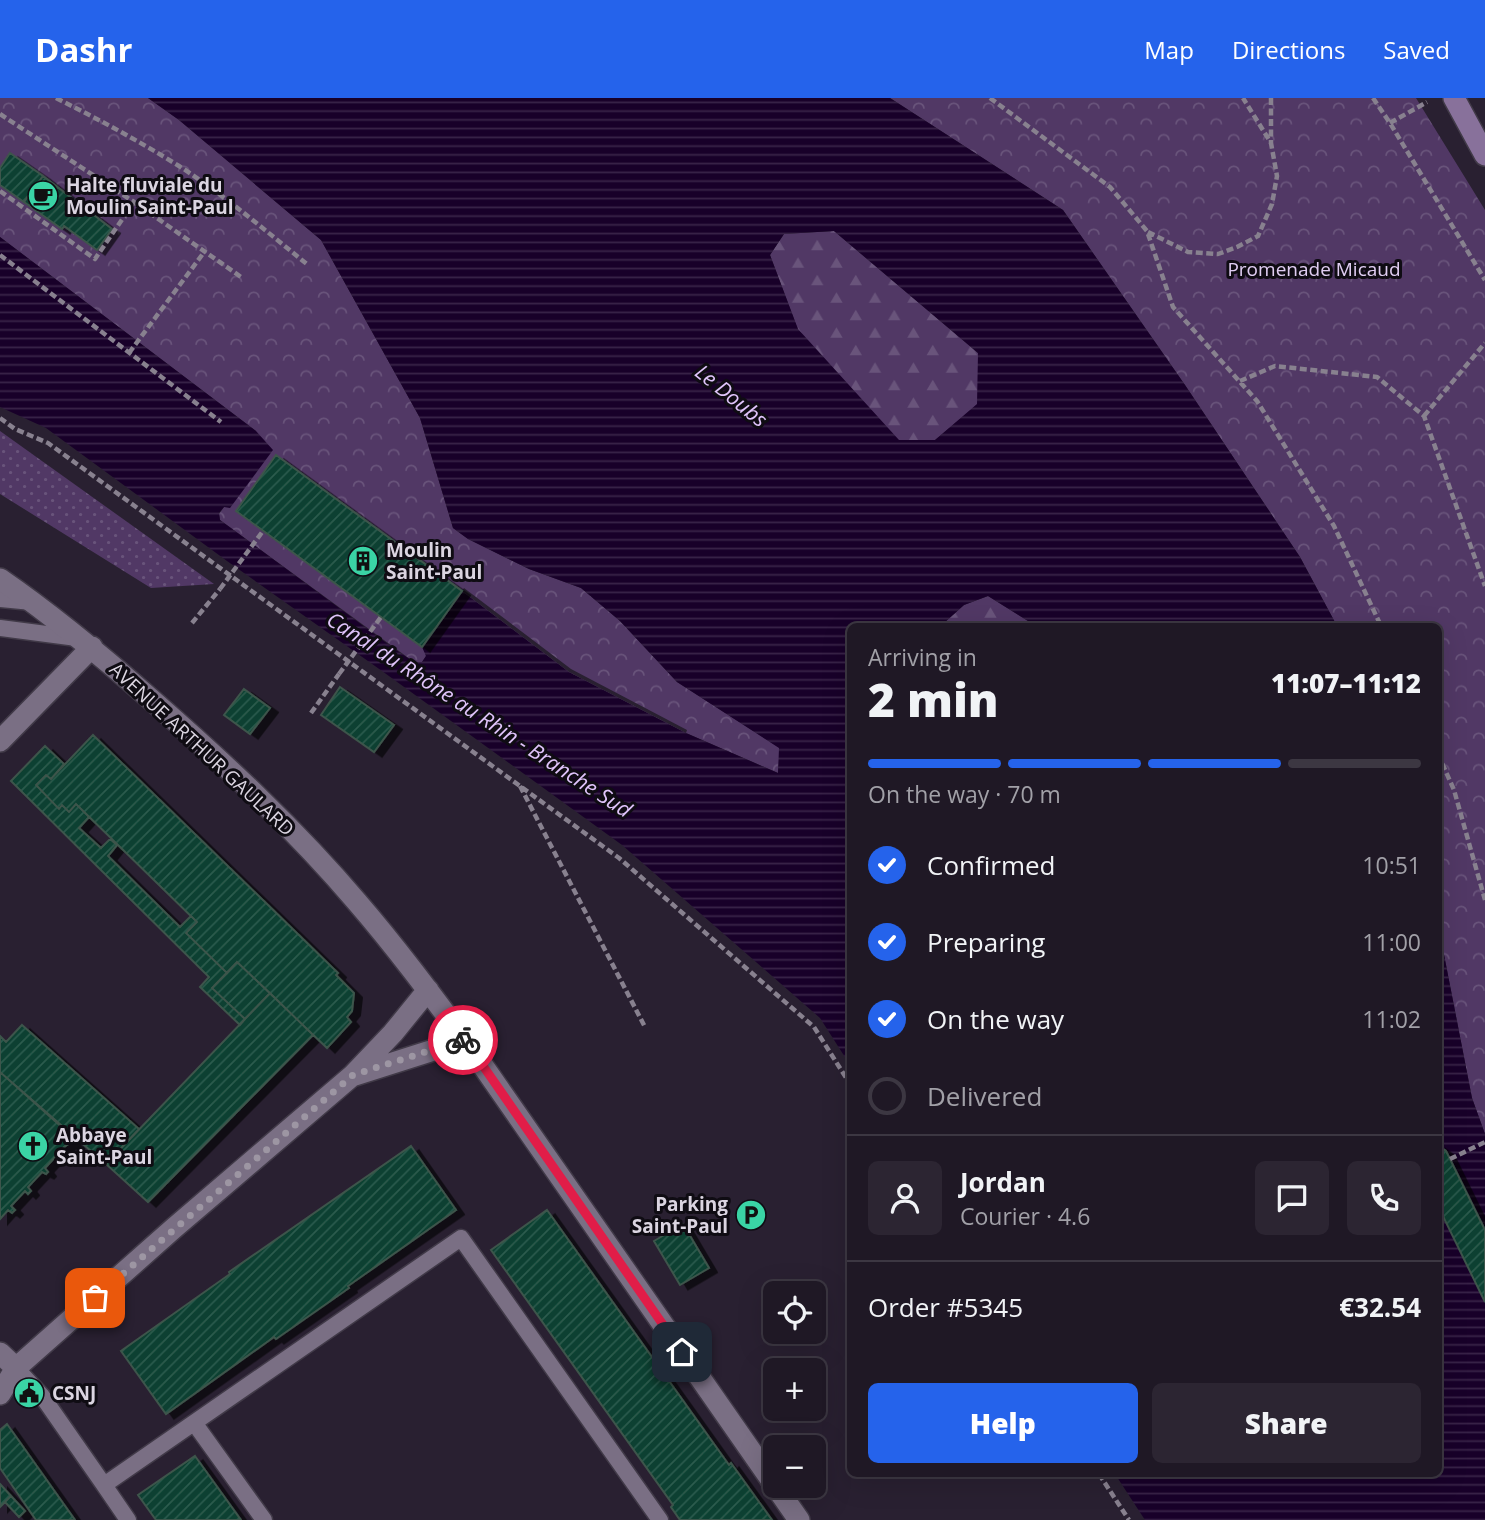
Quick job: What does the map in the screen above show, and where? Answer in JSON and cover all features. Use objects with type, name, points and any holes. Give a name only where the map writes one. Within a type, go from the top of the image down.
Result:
[{"type":"main road","points":[[1454,98],[1485,155]]},
{"type":"street","name":"AVENUE ARTHUR GAULARD","points":[[0,579],[86,643],[205,747],[265,802],[356,900],[411,967],[465,1040],[799,1520]]},
{"type":"street","points":[[0,741],[86,643]]},
{"type":"street","points":[[0,1394],[16,1367],[353,1075],[393,1033],[428,990]]},
{"type":"street","points":[[353,1075],[465,1040]]},
{"type":"street","points":[[0,1353],[16,1367]]},
{"type":"lane","points":[[0,598],[33,602]]},
{"type":"lane","points":[[0,628],[86,643]]},
{"type":"lane","points":[[104,1485],[461,1238],[660,1520]]},
{"type":"lane","points":[[16,1367],[41,1396],[128,1520]]},
{"type":"lane","points":[[195,1424],[264,1520]]},
{"type":"path","points":[[56,98],[108,123],[180,167],[308,265]]},
{"type":"path","points":[[990,98],[1110,187],[1147,231],[1173,307],[1257,401],[1334,526],[1380,623]]},
{"type":"path","points":[[1243,98],[1271,143]]},
{"type":"path","points":[[1147,231],[1188,252],[1218,254],[1258,236],[1272,204],[1277,176],[1271,143],[1271,98]]},
{"type":"path","points":[[1373,98],[1485,280]]},
{"type":"path","points":[[1390,123],[1427,102]]},
{"type":"path","points":[[0,114],[134,202],[241,277]]},
{"type":"path","points":[[0,191],[95,259],[134,202]]},
{"type":"path","points":[[130,353],[205,251]]},
{"type":"path","points":[[0,255],[221,422]]},
{"type":"path","points":[[1424,416],[1485,343]]},
{"type":"path","points":[[1240,381],[1275,366],[1377,377],[1424,416],[1485,586]]},
{"type":"path","points":[[0,418],[15,429],[48,443],[619,858],[814,1027],[847,1079]]},
{"type":"path","points":[[192,623],[263,531]]},
{"type":"path","points":[[311,713],[381,617]]},
{"type":"path","points":[[1442,763],[1454,790],[1485,900]]},
{"type":"path","points":[[520,785],[645,1027]]},
{"type":"path","points":[[1450,1159],[1485,1142]]},
{"type":"path","points":[[1101,1477],[1129,1520]]},
{"type":"green space","points":[[0,98],[148,98],[179,120],[321,240],[420,418],[453,528],[468,539],[529,569],[581,588],[620,621],[677,682],[780,748],[778,773],[686,733],[424,649],[426,656],[422,662],[414,662],[220,520],[219,514],[256,431],[0,237]]},
{"type":"green space","name":"Promenade Micaud","points":[[890,98],[1416,98],[1485,210],[1485,1134],[1472,1098],[1442,944],[1442,623],[1335,623],[1300,557],[1063,210]]},
{"type":"green space","points":[[834,231],[978,353],[978,404],[935,440],[899,441],[798,330],[770,255],[784,234]]},
{"type":"green space","points":[[0,431],[214,584],[151,588],[0,494]]},
{"type":"green space","points":[[988,596],[1031,623],[944,623],[964,605]]},
{"type":"water","points":[[148,98],[890,98],[1063,210],[1300,557],[1335,623],[1031,623],[988,596],[964,605],[944,623],[847,623],[847,1060],[820,1018],[622,845],[46,428],[0,407],[0,237],[256,431],[273,450],[230,508],[224,507],[219,513],[220,520],[396,650],[414,662],[422,662],[426,656],[422,647],[462,591],[569,672],[686,733],[778,773],[779,748],[677,682],[620,621],[581,588],[529,569],[468,539],[453,528],[420,418],[321,240],[179,120]],"holes":[[[834,231],[978,353],[977,404],[935,440],[899,440],[798,329],[770,255],[784,234]]]},
{"type":"water","points":[[1442,944],[1472,1098],[1485,1134],[1485,1520],[1145,1520],[1117,1477],[1442,1477]]},
{"type":"pier","points":[[464,588],[571,669],[687,730],[686,733],[569,672],[462,591]]},
{"type":"building","points":[[10,153],[43,176],[24,202],[0,185],[0,168]]},
{"type":"building","points":[[43,176],[112,229],[97,250],[24,202]]},
{"type":"building","name":"Moulin Saint-Paul","points":[[276,455],[462,591],[422,647],[236,511]]},
{"type":"building","points":[[340,687],[394,725],[374,752],[321,715]]},
{"type":"building","points":[[244,689],[270,708],[250,734],[224,715]]},
{"type":"building","points":[[93,735],[338,973],[336,975],[354,993],[352,1011],[347,1017],[351,1022],[327,1048],[237,962],[227,973],[186,933],[197,922],[76,804],[69,812],[62,805],[59,809],[36,785],[46,775],[51,779]]},
{"type":"building","points":[[45,746],[64,764],[51,779],[46,775],[36,785],[59,809],[62,805],[69,812],[76,804],[89,817],[79,828],[101,848],[110,839],[117,845],[108,856],[180,927],[191,916],[197,922],[186,933],[227,973],[212,988],[245,1019],[240,1025],[200,987],[209,977],[11,781]]},
{"type":"building","points":[[237,962],[270,993],[245,1019],[212,988]]},
{"type":"building","points":[[270,993],[313,1035],[148,1202],[106,1164]]},
{"type":"building","points":[[22,1025],[139,1129],[106,1164],[0,1072],[0,1036],[6,1042]]},
{"type":"building","name":"Abbaye Saint-Paul","points":[[0,1072],[75,1139],[63,1148],[66,1152],[63,1155],[60,1152],[45,1168],[48,1172],[42,1172],[28,1187],[31,1191],[28,1194],[25,1191],[11,1206],[15,1210],[12,1213],[8,1210],[0,1219]]},
{"type":"building","points":[[411,1146],[456,1210],[348,1286],[349,1288],[276,1339],[274,1337],[166,1414],[121,1351],[230,1274],[229,1272]]},
{"type":"building","points":[[1442,1148],[1446,1151],[1485,1230],[1485,1302],[1442,1214]]},
{"type":"building","points":[[547,1210],[729,1465],[731,1463],[772,1520],[680,1520],[671,1507],[673,1505],[491,1250]]},
{"type":"building","points":[[683,1224],[709,1268],[680,1285],[654,1241]]},
{"type":"building","points":[[7,1424],[75,1520],[36,1520],[0,1468],[0,1430]]},
{"type":"building","points":[[195,1456],[241,1520],[156,1520],[138,1495]]},
{"type":"building","points":[[0,1484],[11,1496],[0,1507]]},
{"type":"building","points":[[11,1496],[25,1511],[19,1517],[5,1502]]},
{"type":"way so far","points":[[95,1298],[353,1075],[463,1040]]},
{"type":"place","name":"Halte fluviale du Moulin Saint-Paul","points":[[43,196]]},
{"type":"place","name":"Moulin Saint-Paul","points":[[363,561]]},
{"type":"place","name":"Abbaye Saint-Paul","points":[[33,1146]]},
{"type":"place","name":"Parking Saint-Paul","points":[[751,1215]]},
{"type":"place","name":"CSNJ","points":[[29,1393]]},
{"type":"route","points":[[463,1040],[682,1352]]},
{"type":"water label","name":"Le Doubs","points":[[731,396]]},
{"type":"water label","name":"Canal du Rhône au Rhin - Branche Sud","points":[[479,715]]}]
